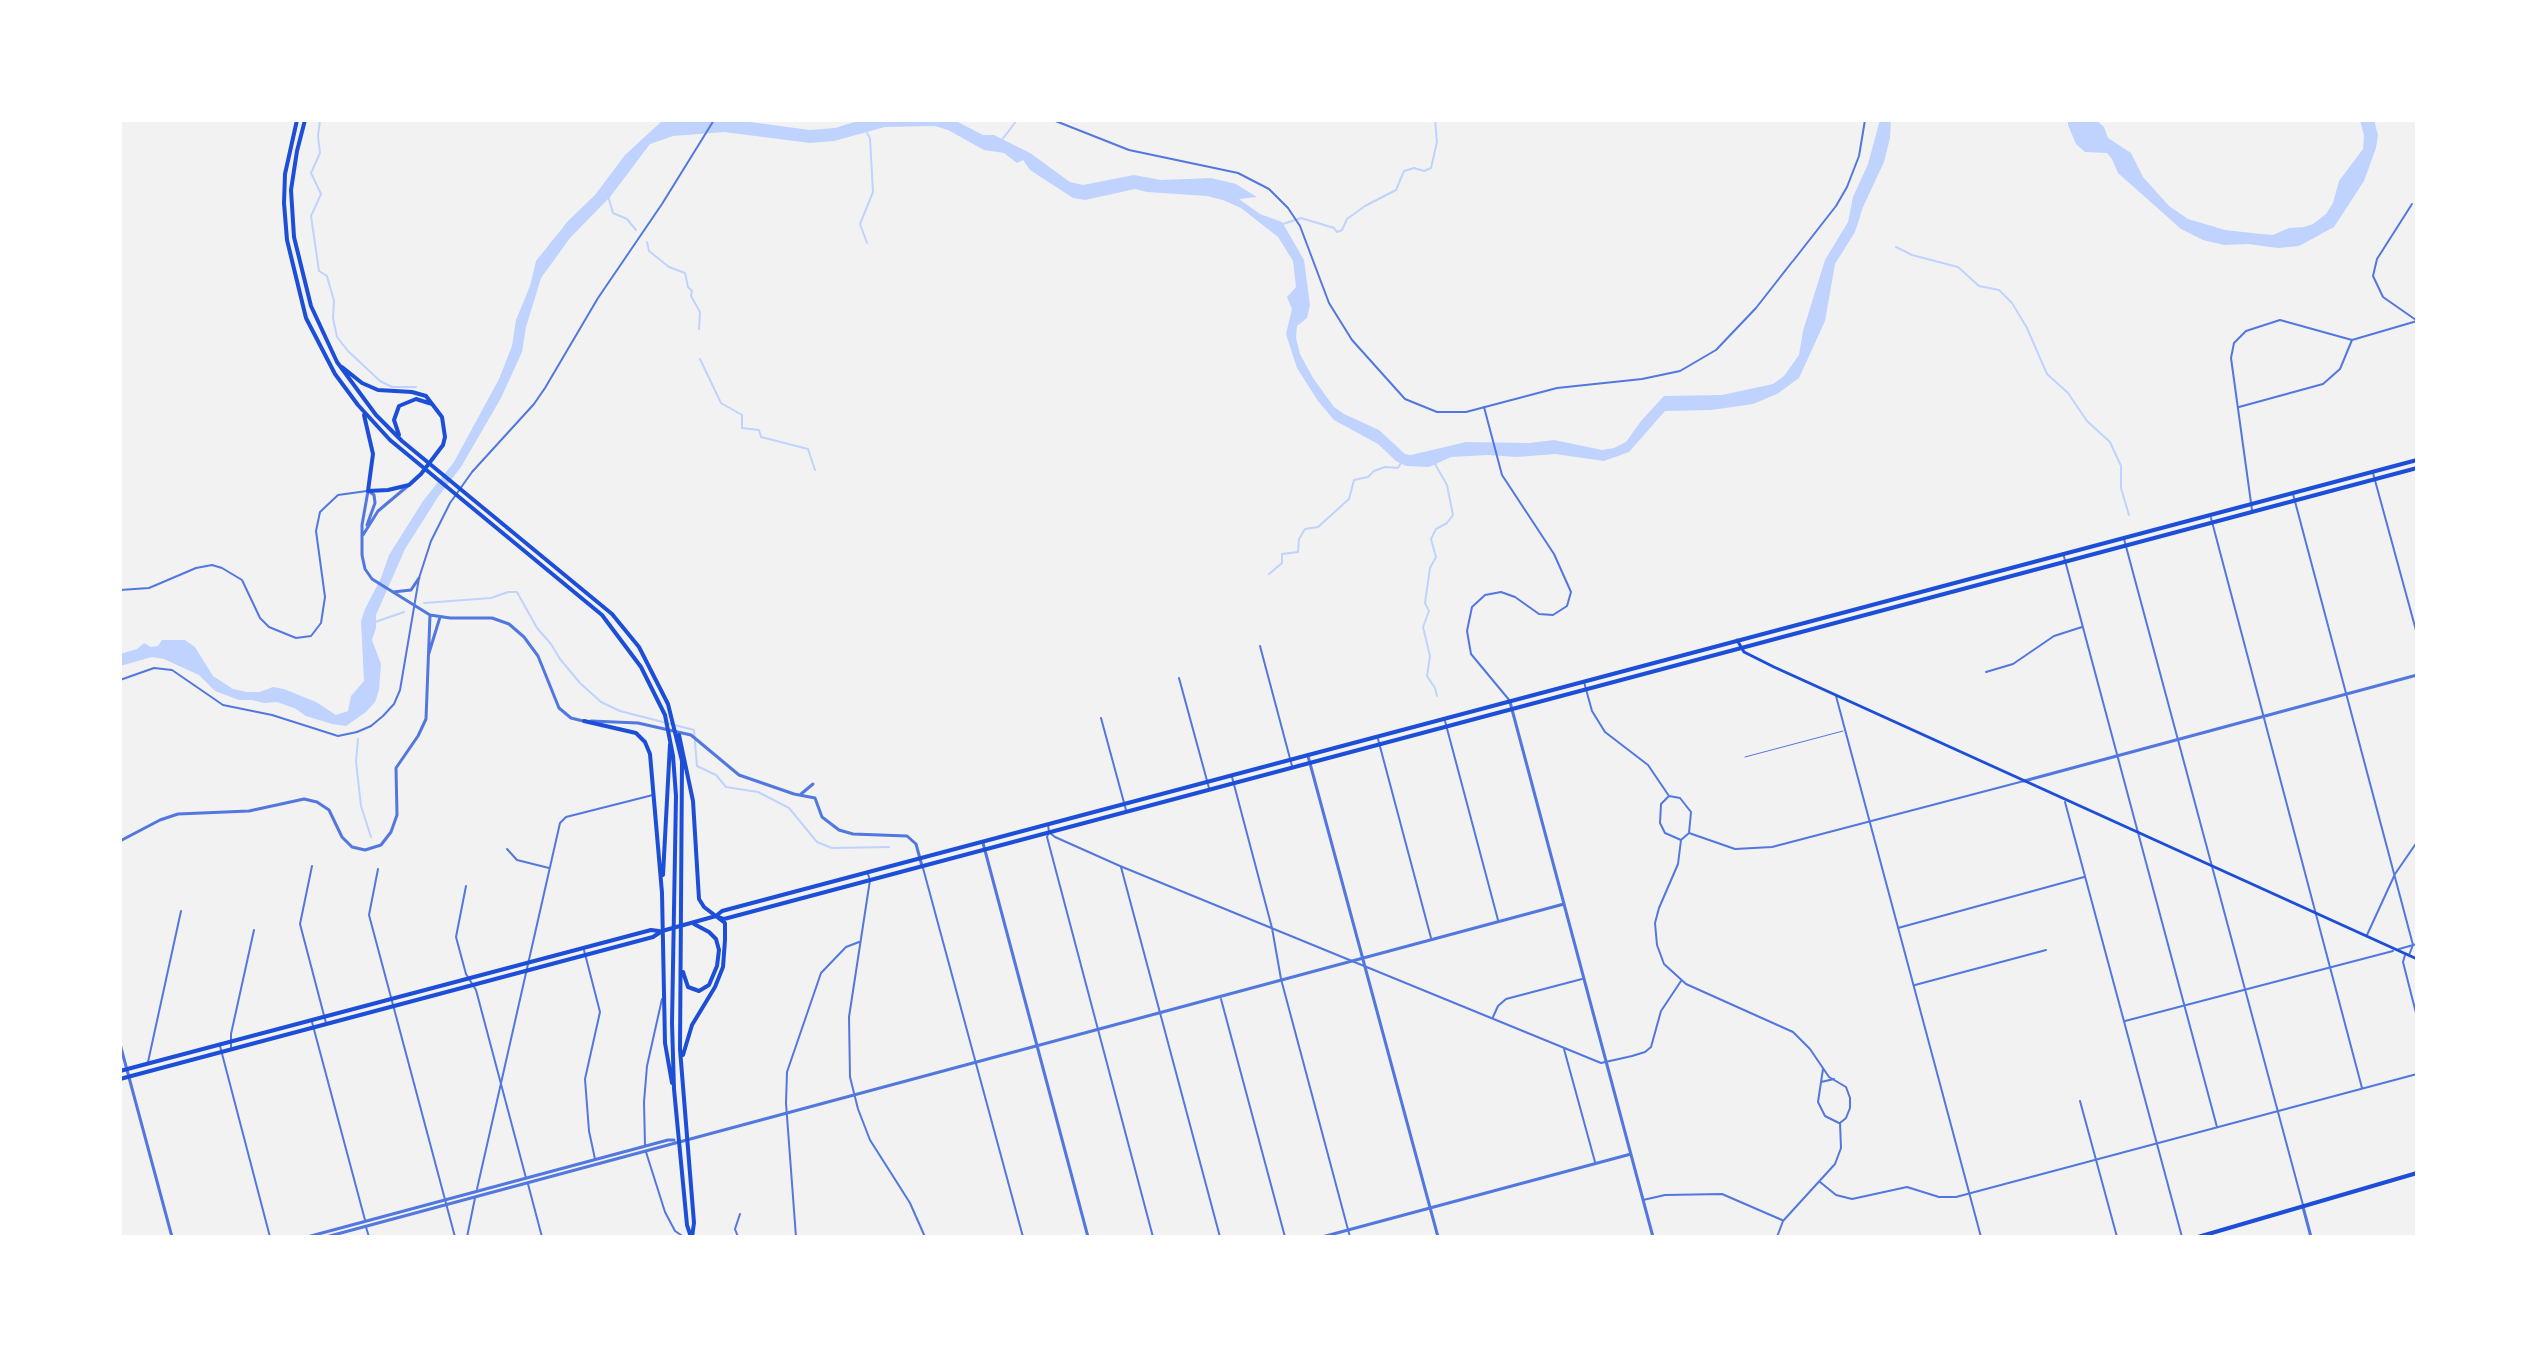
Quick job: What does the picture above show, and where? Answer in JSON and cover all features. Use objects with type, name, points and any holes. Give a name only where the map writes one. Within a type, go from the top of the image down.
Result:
[{"type":"main road","points":[[297,120],[287,159],[284,189],[287,240],[306,318],[320,348],[364,416],[373,450],[368,491],[409,485],[443,445],[445,426],[434,405],[426,396],[416,393],[382,391],[366,385],[337,362]]},
{"type":"main road","points":[[305,120],[291,190],[294,237],[311,306],[337,362],[376,415],[402,441],[586,591],[621,624],[655,675],[680,743],[693,801],[699,899],[725,925],[723,967],[692,1025],[682,1066]]},
{"type":"main road","points":[[402,441],[394,422],[399,406],[416,399],[434,405]]},
{"type":"main road","points":[[358,405],[408,456],[602,615],[641,667],[668,715],[676,796],[672,1010],[676,1105],[687,1225],[692,1237]]},
{"type":"main road","points":[[120,1079],[653,937],[668,929],[716,916],[722,911],[2417,460]]},
{"type":"main road","points":[[716,916],[724,919],[2417,468]]},
{"type":"main road","points":[[1737,640],[1740,648],[1774,667],[2417,959]]},
{"type":"main road","points":[[584,721],[630,731],[643,738],[650,754],[662,893]]},
{"type":"main road","points":[[670,738],[662,893],[663,998],[665,1043],[676,1105]]},
{"type":"main road","points":[[680,743],[683,795],[682,1066],[694,1223],[692,1237]]},
{"type":"main road","points":[[681,960],[688,987],[696,991],[706,988],[717,966],[719,947],[712,934],[691,923]]},
{"type":"main road","points":[[120,1071],[651,930],[662,931]]},
{"type":"main road","points":[[2198,1237],[2210,1236],[2417,1173]]},
{"type":"street","points":[[120,680],[154,668],[172,670],[223,705],[272,715],[338,736],[374,724],[394,704],[404,676],[419,578],[431,541],[450,503],[472,472],[534,404],[598,298],[714,120]]},
{"type":"street","points":[[1053,120],[1129,150],[1226,170],[1249,177],[1269,189],[1300,226],[1333,312],[1352,340],[1395,391],[1409,402],[1437,412],[1457,413],[1557,388],[1664,376],[1696,364],[1733,333],[1836,206],[1859,156],[1865,120]]},
{"type":"street","points":[[2412,204],[2377,259],[2373,276],[2381,295],[2417,321]]},
{"type":"street","points":[[2253,511],[2231,354],[2236,339],[2246,331],[2283,321],[2352,340],[2417,321]]},
{"type":"street","points":[[2238,407],[2326,383],[2340,369],[2352,340]]},
{"type":"street","points":[[1484,407],[1506,482],[1554,554],[1571,594],[1564,610],[1551,616],[1537,613],[1505,592],[1489,593],[1473,605],[1468,624],[1470,651],[1510,702],[1652,1237]]},
{"type":"street","points":[[2373,472],[2417,634]]},
{"type":"street","points":[[366,528],[382,507],[409,485]]},
{"type":"street","points":[[368,491],[362,539],[364,566],[374,581],[430,615],[492,618],[512,626],[538,656],[559,708],[571,718],[638,723],[691,735],[739,775],[815,798],[822,817],[839,830],[853,834],[898,833],[916,844],[1023,1237]]},
{"type":"street","points":[[120,590],[149,588],[204,566],[222,568],[242,580],[260,618],[269,627],[296,638],[311,636],[321,623],[325,597],[316,524],[320,512],[338,495],[368,491],[374,495],[375,503],[362,539]]},
{"type":"street","points":[[2293,493],[2415,945]]},
{"type":"street","points":[[2210,514],[2363,1089]]},
{"type":"street","points":[[2124,537],[2311,1237]]},
{"type":"street","points":[[2063,553],[2217,1128]]},
{"type":"street","points":[[393,592],[411,590],[419,578]]},
{"type":"street","points":[[120,841],[155,822],[178,814],[249,811],[304,799],[320,803],[329,810],[341,835],[350,845],[365,850],[378,847],[391,832],[397,815],[396,768],[420,734],[426,719],[430,615]]},
{"type":"street","points":[[428,657],[440,617]]},
{"type":"street","points":[[1986,672],[2013,664],[2058,634],[2083,627]]},
{"type":"street","points":[[1260,646],[1293,767]]},
{"type":"street","points":[[1689,833],[1719,845],[1749,850],[1780,845],[2417,675]]},
{"type":"street","points":[[1179,678],[1209,789]]},
{"type":"street","points":[[1584,682],[1592,711],[1608,735],[1647,764],[1669,796],[1680,798],[1689,808],[1692,818],[1689,833],[1681,840],[1678,864],[1659,908],[1655,933],[1662,960],[1681,981],[1788,1028],[1805,1043],[1829,1077],[1846,1087],[1850,1108],[1840,1123]]},
{"type":"street","points":[[1836,695],[1981,1237]]},
{"type":"street","points":[[1101,718],[1126,811]]},
{"type":"street","points":[[1445,719],[1498,921]]},
{"type":"street","points":[[1377,737],[1431,939]]},
{"type":"street","points":[[1308,756],[1438,1237]]},
{"type":"street","points":[[1232,776],[1272,928],[1281,979],[1350,1237]]},
{"type":"street","points":[[798,795],[805,793],[813,784]]},
{"type":"street","points":[[467,1237],[561,821],[566,817],[654,795]]},
{"type":"street","points":[[1669,796],[1661,804],[1660,823],[1665,833],[1681,840]]},
{"type":"street","points":[[2064,799],[2182,1237]]},
{"type":"street","points":[[1047,825],[1047,837],[1153,1237]]},
{"type":"street","points":[[1049,832],[1120,866],[1606,1063],[1645,1052],[1651,1047],[1661,1011],[1681,981]]},
{"type":"street","points":[[983,842],[1088,1237]]},
{"type":"street","points":[[2366,936],[2395,874],[2417,842]]},
{"type":"street","points":[[507,849],[517,860],[550,868]]},
{"type":"street","points":[[312,866],[300,924],[327,1024]]},
{"type":"street","points":[[1120,866],[1220,1237]]},
{"type":"street","points":[[378,869],[369,913],[455,1237]]},
{"type":"street","points":[[868,872],[870,880],[847,1030],[853,1094],[870,1141],[910,1203],[925,1237]]},
{"type":"street","points":[[1898,928],[2085,877]]},
{"type":"street","points":[[466,886],[456,937],[473,985],[542,1237]]},
{"type":"street","points":[[307,1237],[446,1203],[668,1140],[678,1141],[1564,904]]},
{"type":"street","points":[[148,1064],[181,911]]},
{"type":"street","points":[[232,1049],[230,1042],[254,930]]},
{"type":"street","points":[[796,1237],[787,1072],[820,975],[846,947],[860,942]]},
{"type":"street","points":[[2124,1021],[2415,945]]},
{"type":"street","points":[[2415,945],[2403,962],[2417,1017]]},
{"type":"street","points":[[584,948],[600,1012],[585,1079],[595,1162]]},
{"type":"street","points":[[1914,985],[2046,950]]},
{"type":"street","points":[[1493,1019],[1498,1006],[1506,999],[1584,978]]},
{"type":"street","points":[[1220,995],[1285,1237]]},
{"type":"street","points":[[663,998],[647,1066],[644,1102],[646,1148],[668,1219],[675,1231],[684,1237]]},
{"type":"street","points":[[311,1020],[369,1237]]},
{"type":"street","points":[[120,1044],[172,1237]]},
{"type":"street","points":[[220,1045],[270,1237]]},
{"type":"street","points":[[1564,1048],[1595,1164]]},
{"type":"street","points":[[1823,1069],[1818,1095],[1820,1111],[1840,1123]]},
{"type":"street","points":[[1820,1182],[1836,1195],[1852,1199],[1907,1187],[1943,1198],[2417,1074]]},
{"type":"street","points":[[1821,1082],[1835,1079]]},
{"type":"street","points":[[2080,1101],[2117,1237]]},
{"type":"street","points":[[1777,1237],[1783,1221],[1820,1182],[1838,1156],[1840,1123]]},
{"type":"street","points":[[1322,1237],[1631,1154]]},
{"type":"street","points":[[1643,1200],[1665,1195],[1717,1193],[1783,1221]]},
{"type":"street","points":[[738,1237],[735,1229],[740,1214]]},
{"type":"street","points":[[326,1237],[366,1224]]},
{"type":"lane","points":[[1745,757],[1845,730]]},
{"type":"water","points":[[663,120],[735,120],[810,130],[835,128],[861,120],[954,120],[1030,153],[1070,182],[1083,185],[1134,175],[1161,180],[1211,178],[1236,184],[1257,197],[1239,199],[1260,214],[1282,222],[1304,260],[1310,305],[1307,318],[1297,326],[1296,338],[1300,354],[1313,378],[1334,407],[1379,430],[1405,454],[1411,455],[1466,442],[1529,443],[1554,440],[1602,450],[1614,448],[1626,442],[1664,396],[1722,395],[1773,384],[1784,376],[1799,355],[1803,331],[1825,260],[1848,222],[1853,197],[1868,164],[1880,120],[1891,120],[1884,162],[1855,232],[1835,264],[1825,321],[1799,378],[1777,394],[1753,404],[1711,410],[1665,411],[1629,452],[1604,461],[1555,454],[1517,457],[1488,455],[1451,457],[1429,467],[1406,466],[1396,461],[1378,444],[1334,420],[1318,401],[1297,368],[1286,334],[1292,309],[1287,297],[1296,287],[1293,261],[1278,237],[1241,208],[1223,200],[1135,189],[1085,200],[1073,198],[1030,170],[1023,160],[1017,163],[1004,153],[984,150],[935,126],[885,127],[834,141],[810,143],[724,132],[673,136],[650,144],[610,197],[570,238],[541,278],[522,352],[501,398],[461,467],[405,549],[376,615],[372,640],[381,664],[379,690],[375,702],[366,712],[346,726],[332,724],[277,702],[239,700],[215,691],[199,675],[164,659],[152,657],[120,666],[120,654],[137,649],[144,643],[151,647],[158,646],[162,640],[185,640],[195,647],[213,676],[233,689],[260,692],[273,687],[284,689],[316,702],[336,715],[348,711],[351,696],[364,681],[361,621],[365,609],[389,555],[423,501],[454,462],[499,379],[512,346],[516,320],[536,261],[568,221],[595,195],[625,155]]},
{"type":"water","points":[[2068,120],[2097,121],[2104,127],[2108,138],[2131,153],[2143,177],[2169,206],[2188,219],[2225,230],[2273,235],[2289,228],[2313,224],[2326,214],[2333,203],[2339,181],[2363,149],[2360,120],[2374,120],[2378,135],[2364,181],[2334,227],[2299,246],[2278,248],[2224,245],[2203,240],[2181,229],[2118,173],[2107,153],[2085,152],[2076,144]]},
{"type":"waterway","points":[[320,120],[320,153],[311,173],[321,194],[311,216],[319,271],[327,276],[334,301],[333,318],[337,337],[380,381],[392,387],[416,387]]},
{"type":"waterway","points":[[1001,141],[1017,120]]},
{"type":"waterway","points":[[1283,224],[1301,218],[1334,228],[1337,232],[1342,230],[1347,219],[1396,190],[1404,171],[1431,168],[1437,142],[1435,120]]},
{"type":"waterway","points":[[867,133],[870,138],[873,192],[860,224],[867,243]]},
{"type":"waterway","points":[[608,196],[613,213],[627,219],[636,230]]},
{"type":"waterway","points":[[647,242],[649,251],[669,267],[685,273],[691,296],[700,312],[699,329]]},
{"type":"waterway","points":[[1896,247],[1912,255],[1958,267],[1979,286],[1999,290],[2012,303],[2027,328],[2047,374],[2068,393],[2087,421],[2110,442],[2121,466],[2121,488],[2129,515]]},
{"type":"waterway","points":[[700,359],[721,403],[742,415],[742,428],[759,430],[761,437],[808,449],[815,470]]},
{"type":"waterway","points":[[1269,574],[1282,563],[1282,554],[1298,552],[1299,539],[1305,529],[1318,527],[1349,499],[1354,480],[1368,477],[1385,467],[1398,468],[1401,463]]},
{"type":"waterway","points":[[1435,464],[1447,485],[1453,515],[1436,529],[1431,539],[1436,557],[1430,568],[1425,603],[1429,611],[1423,627],[1430,656],[1427,676],[1437,696]]},
{"type":"waterway","points":[[424,603],[491,598],[517,592],[537,628],[560,659],[601,702],[620,711],[694,730],[697,766],[716,775],[726,787],[758,792],[789,808],[817,842],[832,848],[889,847]]},
{"type":"waterway","points":[[375,622],[404,612]]},
{"type":"waterway","points":[[358,739],[356,762],[361,806],[371,837]]}]
